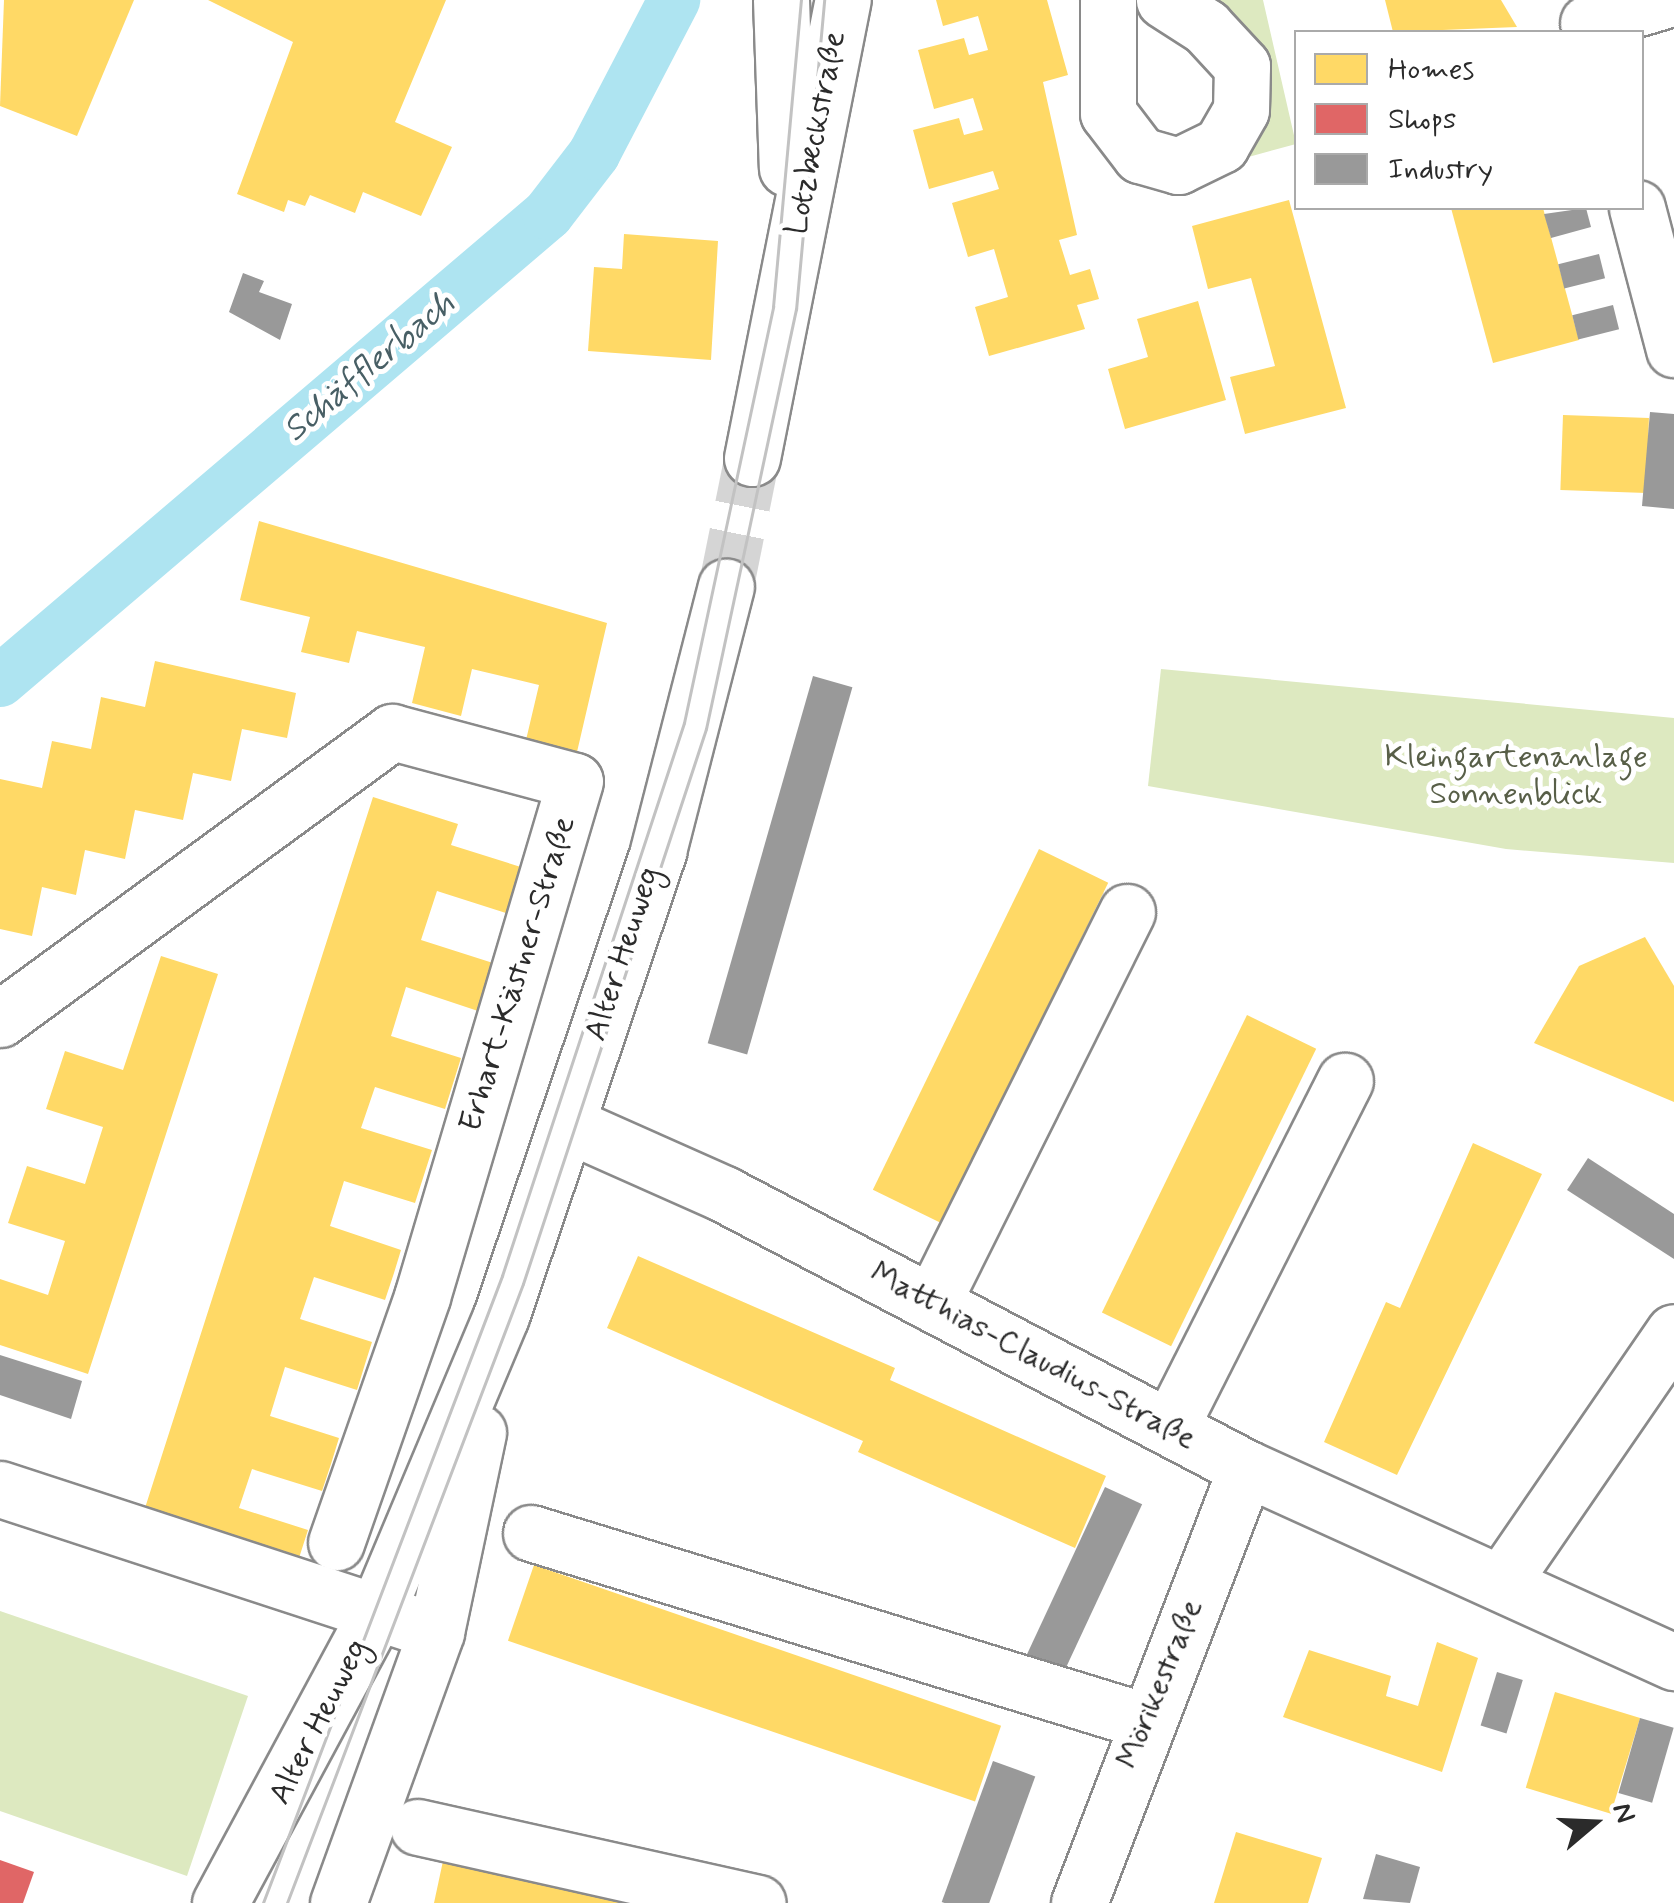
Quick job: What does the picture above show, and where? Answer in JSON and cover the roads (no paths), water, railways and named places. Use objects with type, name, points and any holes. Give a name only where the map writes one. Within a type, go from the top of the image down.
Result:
[{"type":"street","name":"Lotzbeckstraße","points":[[781,0],[790,266]]},
{"type":"street","name":"Lotzbeckstraße","points":[[752,458],[843,0]]},
{"type":"street","points":[[1108,0],[1108,113],[1140,155],[1178,166],[1221,146],[1241,110],[1242,66],[1206,26],[1164,0]]},
{"type":"street","points":[[1587,18],[1665,0]]},
{"type":"street","points":[[1637,210],[1674,349]]},
{"type":"street","name":"Alter Heuweg","points":[[220,1903],[377,1610],[501,1316],[658,851],[726,587]]},
{"type":"street","name":"Erhart-Kästner-Straße","points":[[0,1019],[392,732],[575,781],[422,1296],[336,1542]]},
{"type":"street","points":[[932,1303],[1128,912]]},
{"type":"street","points":[[1170,1427],[1344,1081]]},
{"type":"street","name":"Matthias-Claudius-Straße","points":[[566,1124],[932,1303],[1246,1468],[1674,1662]]},
{"type":"street","points":[[422,1296],[501,1316]]},
{"type":"street","name":"Alter Heuweg","points":[[338,1903],[436,1632],[501,1316]]},
{"type":"street","points":[[1502,1582],[1674,1332]]},
{"type":"street","name":"Mörikestraße","points":[[1080,1903],[1145,1722],[1246,1468]]},
{"type":"street","points":[[0,1488],[436,1632]]},
{"type":"street","points":[[532,1533],[1145,1722]]},
{"type":"street","points":[[418,1827],[758,1903]]},
{"type":"waterway","name":"Schäfflerbach","points":[[0,681],[548,214],[594,154],[674,0]]},
{"type":"tunnel","points":[[726,587],[752,458]]},
{"type":"tram line","points":[[263,1903],[502,1276],[684,723],[773,307],[801,0]]},
{"type":"tram line","points":[[287,1903],[523,1284],[706,729],[796,310],[824,0]]},
{"type":"park label","name":"Kleingartenanlage Sonnenblick","points":[[1516,776]]}]
